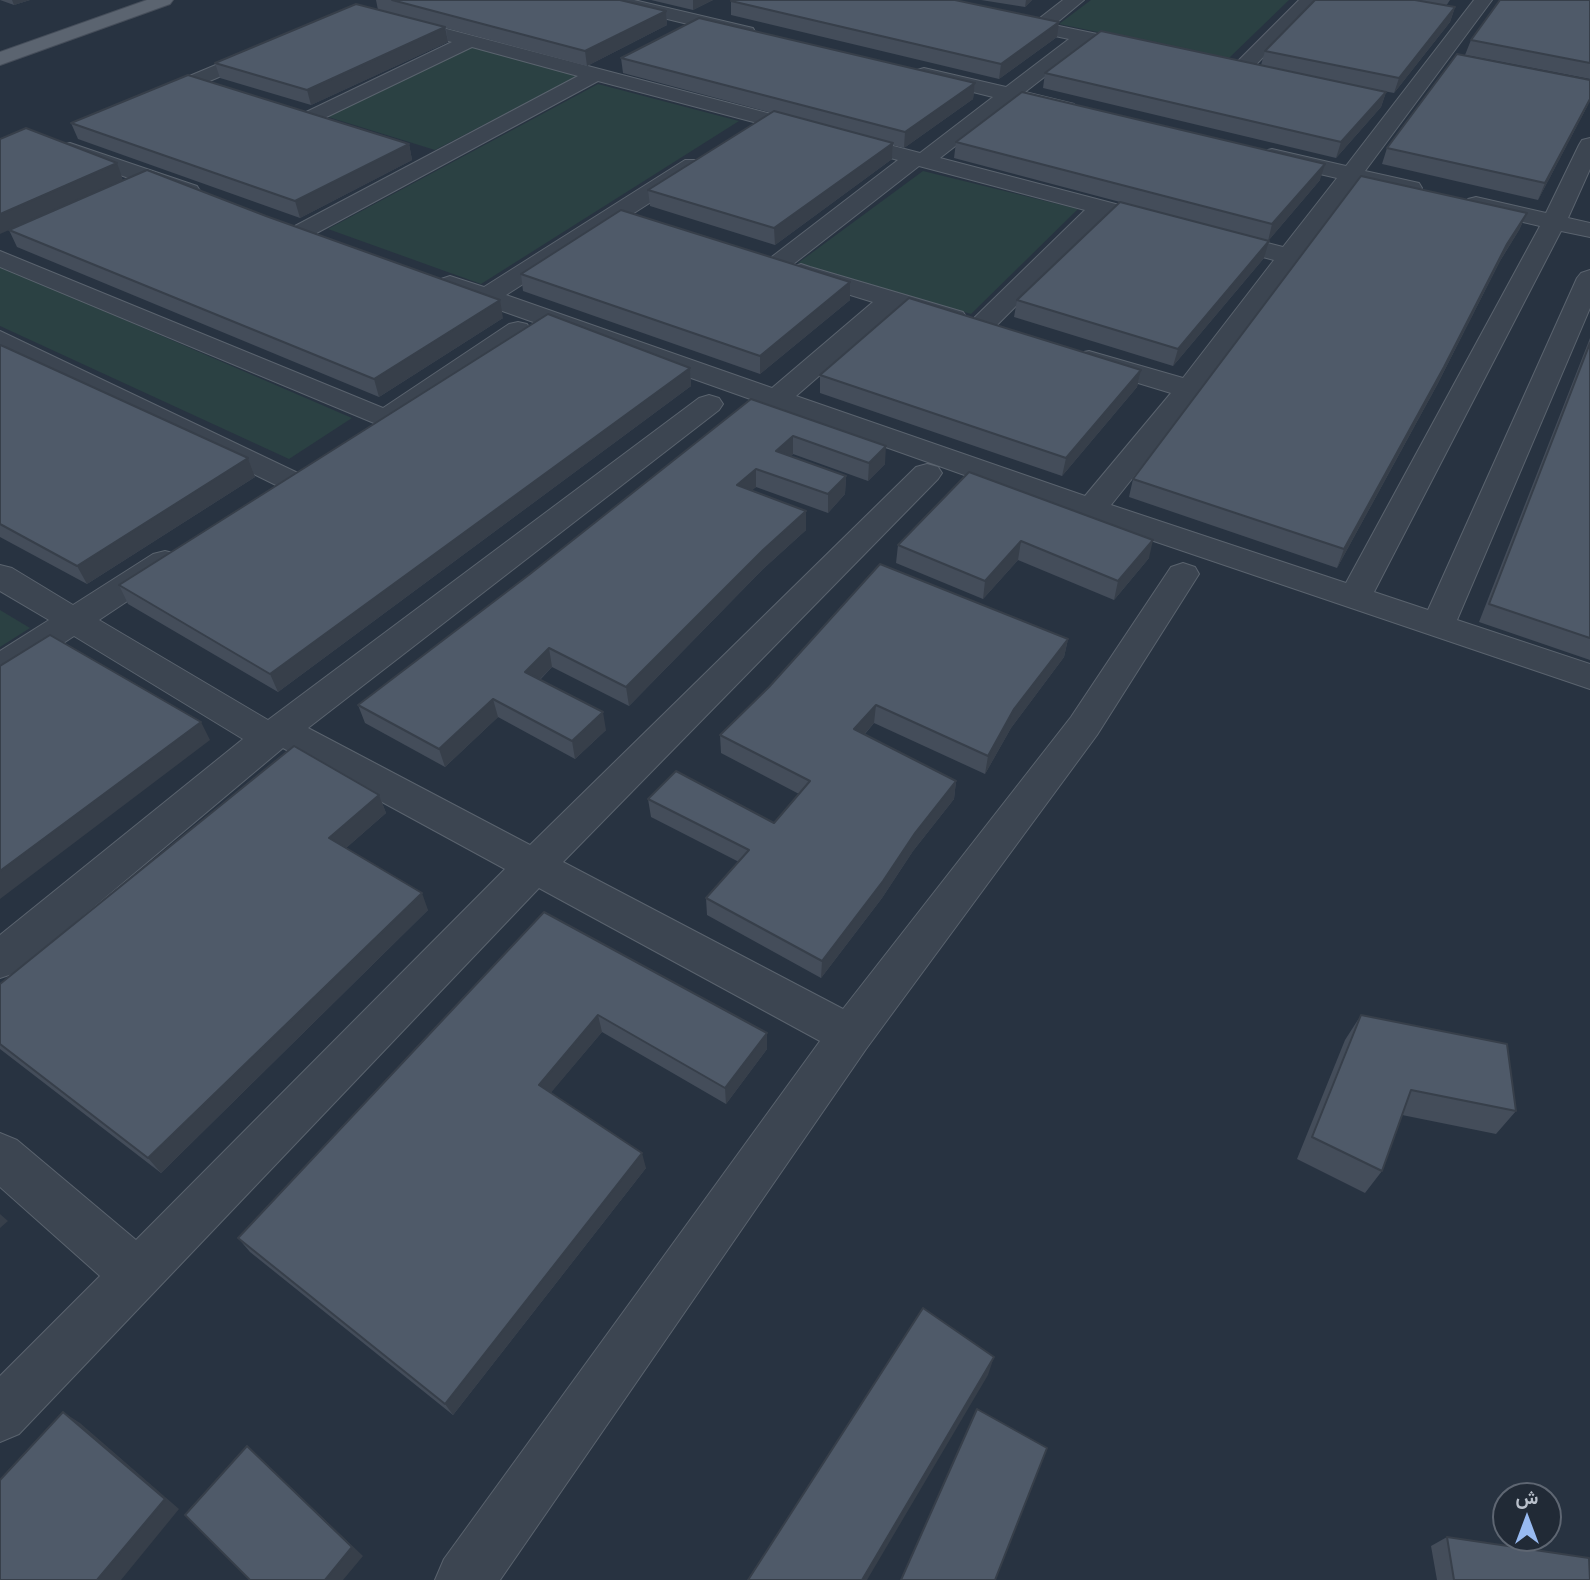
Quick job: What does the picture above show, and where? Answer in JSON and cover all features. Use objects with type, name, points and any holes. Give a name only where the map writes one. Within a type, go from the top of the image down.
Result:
[{"type":"main road","points":[[0,42],[120,0]]},
{"type":"main road","points":[[0,59],[164,0]]},
{"type":"street","points":[[611,0],[769,37]]},
{"type":"street","points":[[912,0],[1162,53]]},
{"type":"street","points":[[1039,27],[1075,0]]},
{"type":"street","points":[[1267,76],[1233,69],[1309,0]]},
{"type":"street","points":[[679,33],[730,5]]},
{"type":"street","points":[[1443,15],[1476,10]]},
{"type":"street","points":[[1091,509],[1189,389],[1287,256],[1476,10]]},
{"type":"street","points":[[383,18],[1287,256]]},
{"type":"street","points":[[778,264],[1084,37]]},
{"type":"street","points":[[334,126],[302,116],[470,41]]},
{"type":"street","points":[[138,104],[286,42]]},
{"type":"street","points":[[1438,59],[1463,64]]},
{"type":"street","points":[[343,245],[290,226],[438,159],[622,64]]},
{"type":"street","points":[[902,69],[1088,113]]},
{"type":"street","points":[[190,83],[216,91]]},
{"type":"street","points":[[1376,99],[1403,105]]},
{"type":"street","points":[[742,134],[765,119]]},
{"type":"street","points":[[74,131],[49,142],[213,200]]},
{"type":"street","points":[[1355,597],[1554,222],[1590,145]]},
{"type":"street","points":[[412,150],[438,159]]},
{"type":"street","points":[[1247,150],[1433,193]]},
{"type":"street","points":[[486,297],[707,156]]},
{"type":"street","points":[[1460,200],[1590,230]]},
{"type":"street","points":[[981,326],[1101,207]]},
{"type":"street","points":[[615,215],[640,223]]},
{"type":"street","points":[[4,247],[386,419]]},
{"type":"street","points":[[753,257],[1007,334]]},
{"type":"street","points":[[421,273],[1091,509],[1590,677]]},
{"type":"street","points":[[1438,625],[1590,278]]},
{"type":"street","points":[[777,398],[890,300]]},
{"type":"street","points":[[354,439],[518,330]]},
{"type":"street","points":[[0,339],[288,481]]},
{"type":"street","points":[[1072,353],[1189,389]]},
{"type":"street","points":[[0,960],[275,734],[709,404]]},
{"type":"street","points":[[0,1415],[534,867],[927,473]]},
{"type":"street","points":[[0,668],[187,547]]},
{"type":"street","points":[[465,1580],[850,1035],[1084,726],[1183,574]]},
{"type":"street","points":[[0,576],[275,734],[534,867],[850,1035]]},
{"type":"street","points":[[0,1156],[138,1275]]},
{"type":"green space","points":[[1091,0],[1289,0],[1228,59],[1059,24]]},
{"type":"green space","points":[[472,47],[578,76],[435,150],[325,116]]},
{"type":"green space","points":[[598,84],[739,121],[481,284],[328,229]]},
{"type":"green space","points":[[923,171],[1078,209],[971,314],[798,263]]},
{"type":"green space","points":[[0,266],[352,418],[289,459],[0,326]]},
{"type":"green space","points":[[0,610],[30,628],[0,647]]},
{"type":"building","points":[[392,0],[620,0],[666,11],[585,51]]},
{"type":"building","points":[[732,0],[955,0],[1059,22],[1001,64]]},
{"type":"building","points":[[1315,0],[1415,0],[1455,7],[1399,78],[1265,51]]},
{"type":"building","points":[[1500,0],[1590,0],[1590,63],[1471,40]]},
{"type":"building","points":[[356,4],[445,27],[307,90],[215,63]]},
{"type":"building","points":[[699,18],[975,83],[905,132],[621,58]]},
{"type":"building","points":[[1101,31],[1386,92],[1341,142],[1045,73]]},
{"type":"building","points":[[1457,54],[1590,80],[1590,99],[1545,183],[1387,148]]},
{"type":"building","points":[[188,75],[409,144],[295,201],[71,123]]},
{"type":"building","points":[[1022,92],[1325,164],[1272,224],[956,142]]},
{"type":"building","points":[[774,111],[893,143],[774,228],[648,190]]},
{"type":"building","points":[[26,128],[117,163],[0,214],[0,139]]},
{"type":"building","points":[[147,170],[500,300],[374,379],[9,230]]},
{"type":"building","points":[[1361,176],[1527,213],[1507,244],[1444,367],[1344,549],[1133,479]]},
{"type":"building","points":[[1120,202],[1269,241],[1178,349],[1017,300]]},
{"type":"building","points":[[621,210],[850,282],[760,356],[521,274]]},
{"type":"building","points":[[909,298],[1141,370],[1066,458],[820,375]]},
{"type":"building","points":[[548,314],[690,368],[270,674],[119,585]]},
{"type":"building","points":[[1590,343],[1590,638],[1489,604]]},
{"type":"building","points":[[0,345],[248,458],[77,566],[0,524]]},
{"type":"building","points":[[751,399],[886,446],[869,463],[793,436],[776,451],[846,476],[828,494],[756,469],[737,485],[806,511],[763,550],[626,687],[549,648],[525,672],[603,712],[572,741],[493,699],[439,749],[358,705],[530,574]]},
{"type":"building","points":[[969,472],[1153,540],[1118,581],[1021,541],[985,581],[898,545]]},
{"type":"building","points":[[880,564],[1068,639],[1014,709],[988,756],[876,705],[854,729],[956,781],[822,961],[706,898],[749,850],[648,799],[676,771],[774,823],[810,781],[720,735],[769,687]]},
{"type":"building","points":[[50,635],[201,722],[0,871],[0,666]]},
{"type":"building","points":[[294,746],[379,795],[329,838],[422,893],[148,1158],[0,1044],[0,984]]},
{"type":"building","points":[[544,912],[767,1033],[725,1088],[598,1015],[539,1085],[642,1153],[445,1404],[238,1238]]},
{"type":"building","points":[[1361,1015],[1507,1044],[1516,1111],[1411,1090],[1382,1171],[1312,1137]]},
{"type":"building","points":[[923,1308],[994,1357],[862,1580],[748,1580]]},
{"type":"building","points":[[977,1409],[1047,1448],[995,1580],[901,1580]]},
{"type":"building","points":[[63,1412],[165,1499],[97,1580],[0,1580],[0,1480]]},
{"type":"building","points":[[247,1446],[352,1547],[325,1580],[250,1580],[185,1515]]},
{"type":"building","points":[[1447,1537],[1492,1544],[1492,1552],[1548,1552],[1589,1558],[1590,1580],[1454,1580]]}]
